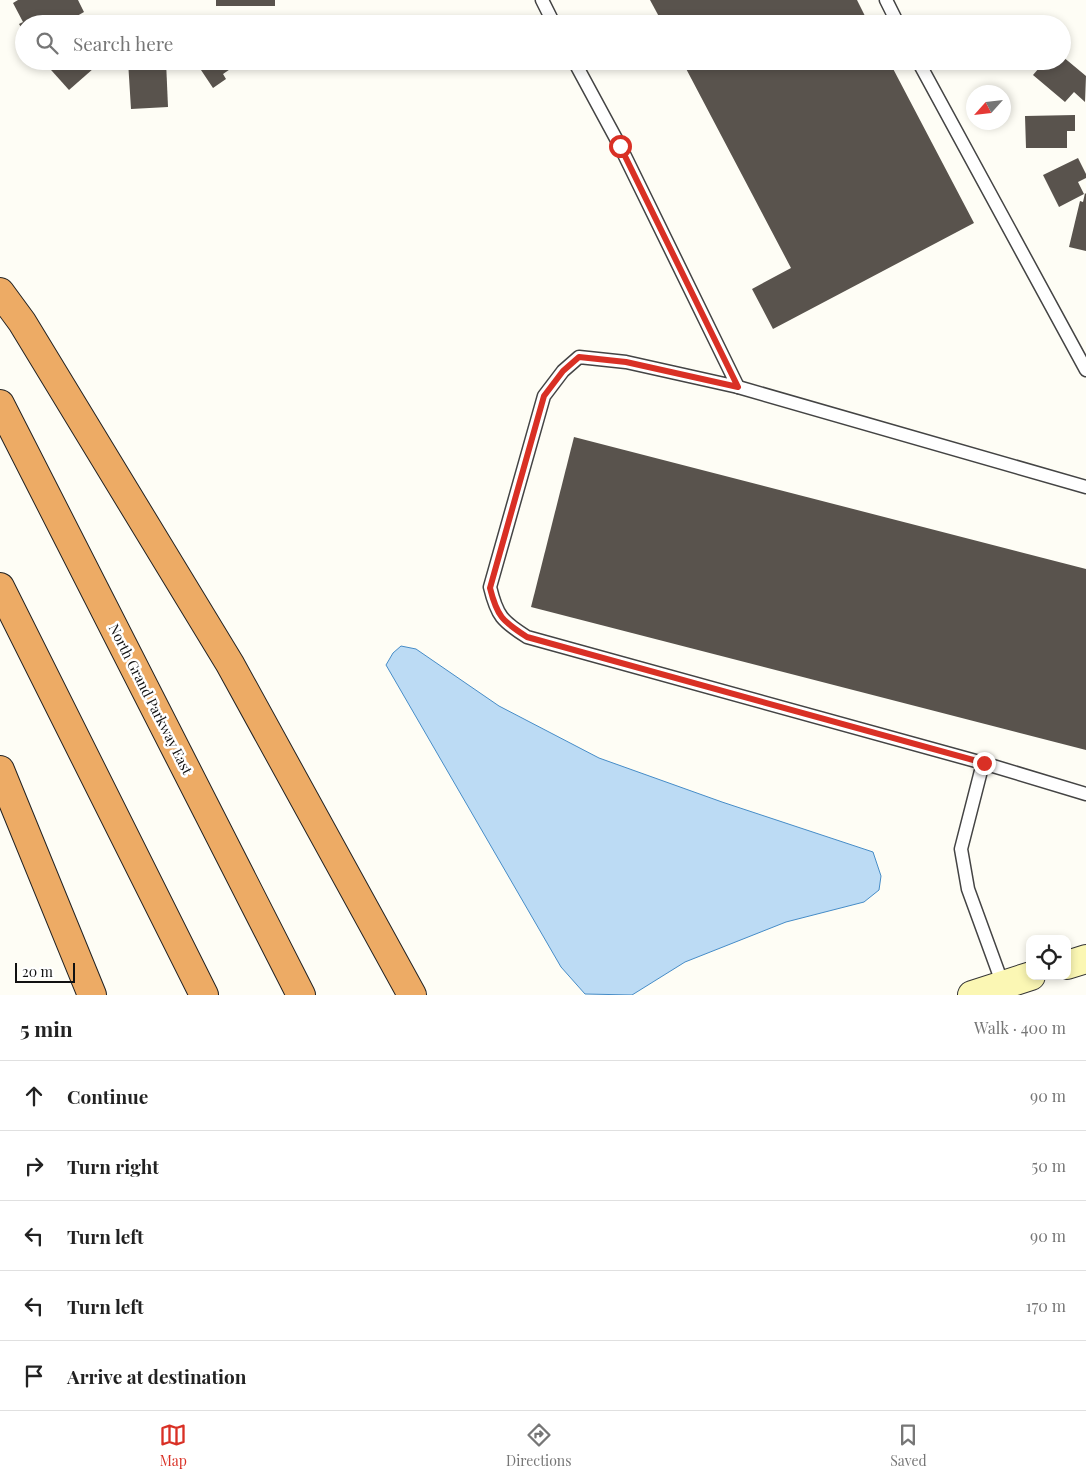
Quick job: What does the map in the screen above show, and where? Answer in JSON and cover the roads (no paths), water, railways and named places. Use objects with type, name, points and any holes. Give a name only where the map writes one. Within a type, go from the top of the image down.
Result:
[{"type":"highway","points":[[0,292],[22,322],[230,664],[412,995]]},
{"type":"highway","name":"North Grand Parkway East","points":[[0,404],[301,995]]},
{"type":"highway","points":[[0,587],[204,995]]},
{"type":"highway","points":[[0,770],[92,995]]},
{"type":"main road","points":[[1071,964],[1086,959]]},
{"type":"main road","points":[[972,995],[1026,978]]},
{"type":"lane","points":[[542,0],[550,15]]},
{"type":"lane","points":[[886,0],[894,15]]},
{"type":"lane","points":[[579,70],[620,146],[738,387]]},
{"type":"lane","points":[[923,70],[1086,370]]},
{"type":"lane","points":[[1086,487],[738,387],[626,362],[579,357],[563,371],[544,396],[490,588],[495,608],[508,624],[527,637],[984,763],[1086,794]]},
{"type":"lane","points":[[984,763],[961,849],[968,889],[1003,985]]},
{"type":"water","points":[[401,646],[416,649],[499,706],[599,758],[722,802],[873,852],[881,876],[879,890],[864,902],[786,922],[685,962],[632,995],[585,994],[561,967],[386,665],[393,653]]}]
